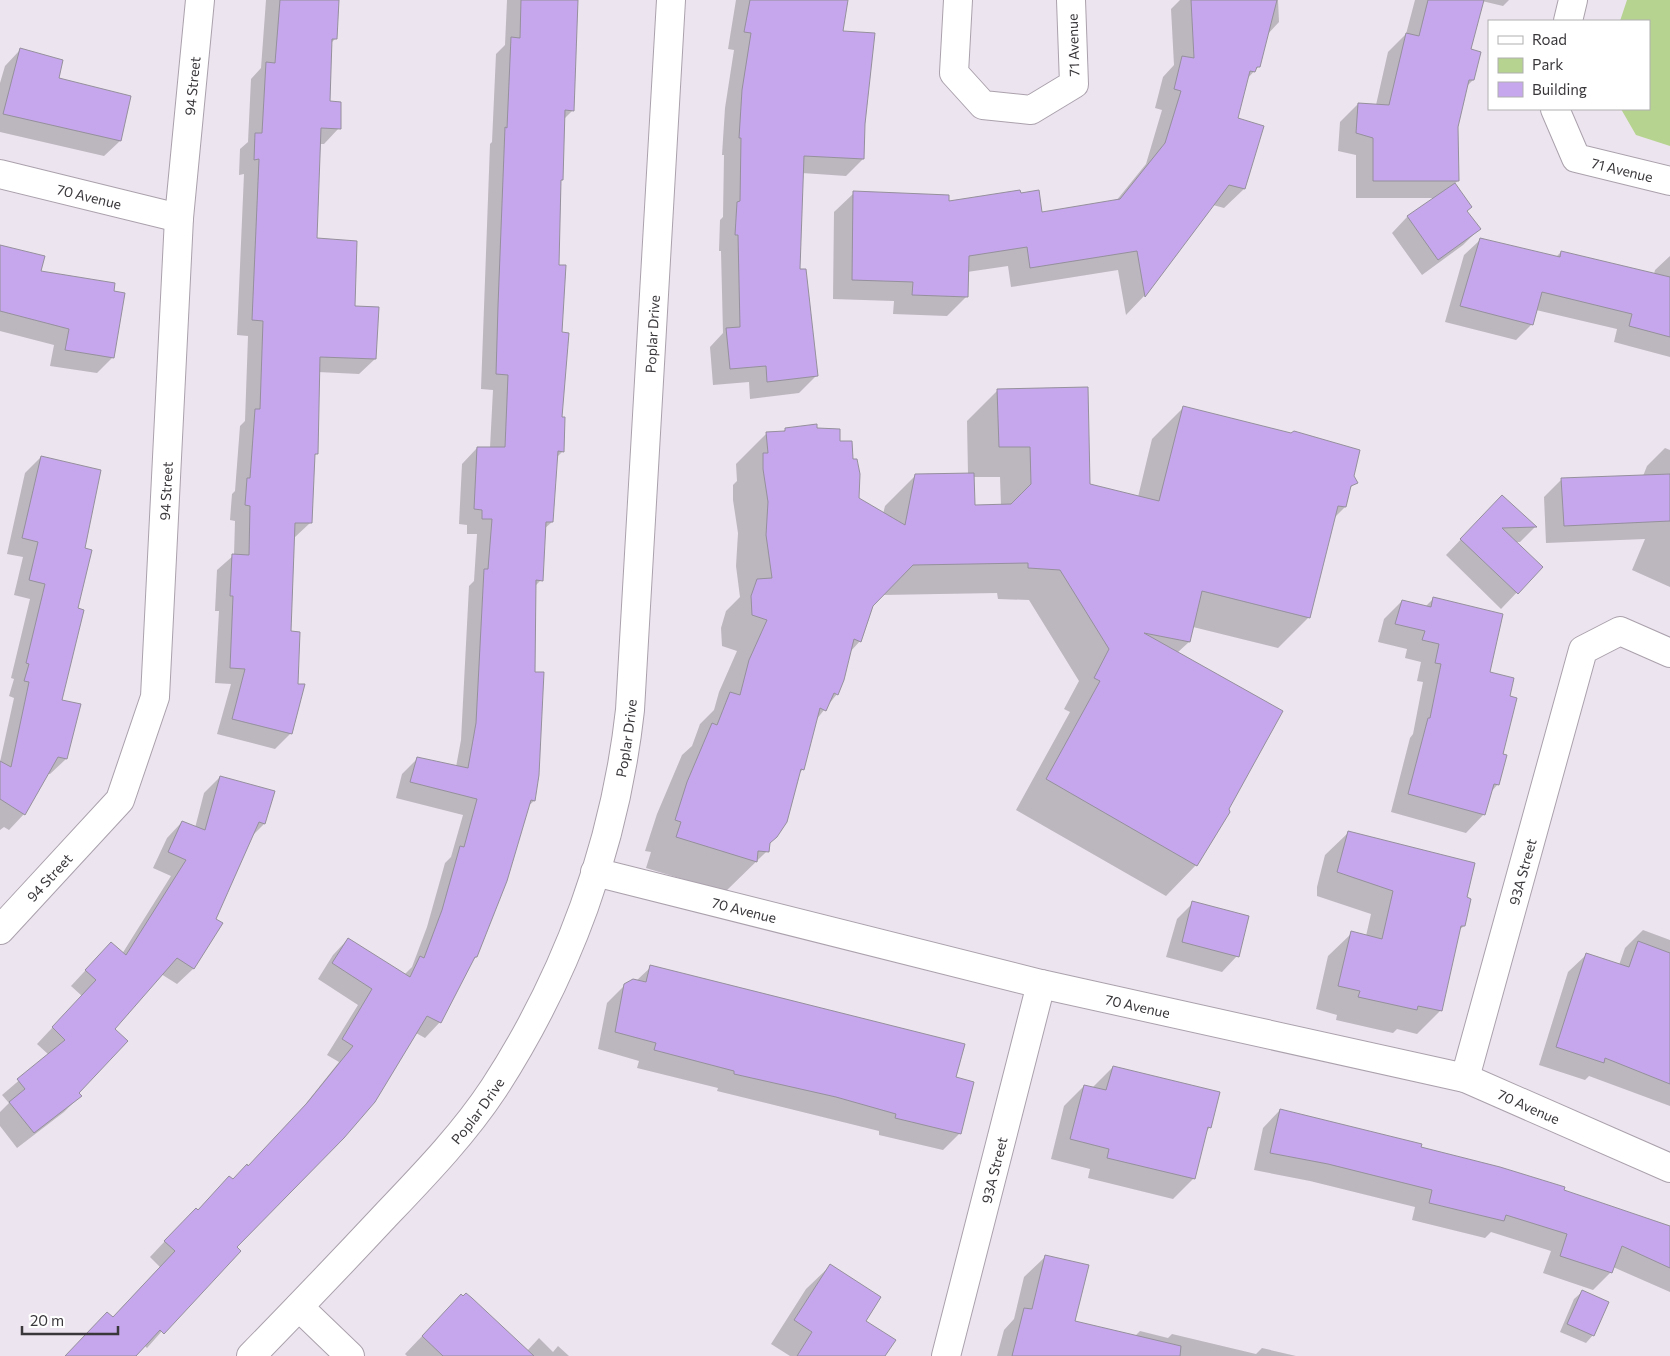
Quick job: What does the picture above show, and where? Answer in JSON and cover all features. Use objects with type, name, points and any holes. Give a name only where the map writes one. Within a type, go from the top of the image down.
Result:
[{"type":"street","name":"94 Street","points":[[0,930],[120,800],[155,697],[179,218],[200,0]]},
{"type":"street","name":"Poplar Drive","points":[[251,1356],[440,1157],[494,1088],[552,984],[574,935],[596,872],[624,764],[630,710],[671,0]]},
{"type":"street","name":"71 Avenue","points":[[958,0],[954,72],[983,105],[1031,110],[1074,84],[1071,0]]},
{"type":"street","points":[[1568,20],[1573,0]]},
{"type":"street","name":"71 Avenue","points":[[1555,110],[1576,158],[1670,182]]},
{"type":"street","name":"70 Avenue","points":[[0,174],[179,218]]},
{"type":"street","name":"93A Street","points":[[1465,1078],[1583,650],[1620,631],[1670,653]]},
{"type":"street","name":"70 Avenue","points":[[596,872],[1041,984],[1465,1078],[1670,1168]]},
{"type":"street","name":"93A Street","points":[[946,1356],[1041,984]]},
{"type":"street","points":[[299,1307],[350,1356]]},
{"type":"green space","points":[[1627,0],[1670,0],[1670,146],[1636,135],[1622,110],[1650,110],[1650,20],[1620,20]]},
{"type":"building","points":[[280,0],[339,0],[337,39],[332,39],[330,101],[341,102],[341,129],[321,128],[317,238],[357,241],[355,306],[379,307],[376,359],[320,357],[318,454],[315,454],[312,523],[295,523],[291,631],[300,632],[298,684],[305,684],[292,734],[232,719],[245,669],[230,668],[233,596],[230,596],[232,554],[249,555],[250,506],[245,505],[247,478],[250,478],[255,409],[260,409],[263,321],[252,320],[259,159],[254,160],[255,133],[262,133],[266,62],[275,63]]},
{"type":"building","points":[[521,0],[578,0],[574,111],[565,110],[563,180],[561,180],[559,265],[566,265],[562,332],[569,333],[562,417],[565,417],[564,452],[558,451],[553,522],[546,522],[543,581],[536,580],[535,672],[544,672],[539,775],[535,801],[531,800],[507,881],[477,957],[475,957],[441,1023],[427,1016],[375,1102],[344,1138],[237,1247],[241,1251],[164,1334],[160,1330],[136,1356],[65,1356],[107,1312],[113,1317],[175,1251],[164,1241],[196,1208],[198,1210],[229,1176],[233,1179],[247,1164],[248,1166],[307,1103],[353,1046],[342,1039],[372,989],[332,963],[348,938],[410,977],[420,956],[424,958],[442,910],[460,846],[464,847],[477,799],[410,782],[417,757],[468,768],[476,723],[484,569],[488,569],[492,519],[482,519],[482,510],[474,509],[477,447],[505,447],[508,375],[496,374],[498,306],[505,127],[507,128],[511,37],[520,38]]},
{"type":"building","points":[[750,0],[848,0],[843,31],[875,33],[865,124],[864,159],[804,156],[800,269],[806,269],[818,376],[767,382],[766,366],[730,369],[726,328],[740,327],[738,235],[735,235],[737,202],[740,201],[741,138],[739,138],[742,90],[751,33],[744,32]]},
{"type":"building","points":[[1191,0],[1277,0],[1260,67],[1257,67],[1255,72],[1250,71],[1238,118],[1264,126],[1245,189],[1229,185],[1145,297],[1137,251],[1030,268],[1027,247],[969,256],[968,297],[912,295],[913,282],[852,280],[853,191],[949,195],[949,201],[1020,190],[1021,193],[1039,190],[1042,212],[1120,199],[1165,143],[1181,91],[1174,89],[1182,56],[1194,58]]},
{"type":"building","points":[[1428,0],[1484,0],[1471,49],[1481,52],[1474,80],[1469,80],[1458,127],[1459,181],[1373,181],[1373,138],[1356,133],[1358,103],[1389,105],[1406,33],[1419,36]]},
{"type":"building","points":[[20,48],[63,60],[59,78],[131,96],[121,141],[3,114]]},
{"type":"building","points":[[1455,183],[1472,207],[1467,211],[1481,229],[1438,260],[1407,216]]},
{"type":"building","points":[[1480,238],[1560,257],[1561,251],[1670,277],[1670,337],[1629,326],[1632,314],[1542,292],[1533,325],[1460,306]]},
{"type":"building","points":[[0,245],[45,256],[41,271],[115,283],[114,291],[125,293],[114,358],[65,350],[69,329],[0,311]]},
{"type":"building","points":[[1088,387],[1090,484],[1159,501],[1183,406],[1291,433],[1294,431],[1360,450],[1354,476],[1358,483],[1351,486],[1346,507],[1338,506],[1310,618],[1202,591],[1190,642],[1144,633],[1283,711],[1229,809],[1230,812],[1197,866],[1046,779],[1100,681],[1094,678],[1109,649],[1060,570],[1028,568],[1028,563],[913,565],[873,606],[861,642],[854,639],[844,680],[838,695],[834,693],[826,711],[820,708],[804,770],[801,769],[787,822],[777,837],[770,843],[769,852],[758,851],[757,862],[676,837],[681,822],[675,820],[687,782],[712,723],[717,725],[730,692],[740,695],[749,660],[767,620],[752,615],[751,596],[757,579],[772,578],[766,535],[768,502],[763,469],[763,453],[768,453],[766,432],[785,431],[785,428],[817,424],[817,428],[840,429],[840,441],[852,441],[853,459],[857,459],[860,474],[859,498],[905,525],[915,474],[974,473],[975,505],[1011,504],[1031,484],[1030,447],[999,447],[997,389]]},
{"type":"building","points":[[41,456],[101,470],[85,548],[92,550],[78,608],[84,610],[62,700],[81,704],[67,759],[58,757],[25,815],[0,799],[0,761],[11,767],[29,682],[24,681],[29,664],[26,663],[45,584],[29,580],[38,542],[22,538]]},
{"type":"building","points":[[1670,474],[1670,521],[1564,526],[1561,478]]},
{"type":"building","points":[[1502,495],[1537,527],[1502,528],[1543,567],[1518,594],[1460,539]]},
{"type":"building","points":[[1433,597],[1503,614],[1490,672],[1514,678],[1510,696],[1517,698],[1503,754],[1507,755],[1499,785],[1494,784],[1485,815],[1408,794],[1428,718],[1430,718],[1441,664],[1435,663],[1439,644],[1422,640],[1425,631],[1395,624],[1402,600],[1431,607]]},
{"type":"building","points":[[220,776],[275,791],[265,824],[259,822],[216,919],[223,923],[194,969],[177,958],[115,1029],[128,1041],[79,1093],[82,1096],[34,1133],[9,1102],[25,1089],[17,1079],[65,1040],[52,1027],[96,980],[85,970],[111,942],[126,955],[186,860],[168,852],[182,821],[205,830]]},
{"type":"building","points":[[1348,831],[1475,863],[1467,897],[1471,899],[1465,926],[1461,926],[1442,1011],[1418,1006],[1417,1010],[1358,997],[1360,991],[1338,986],[1351,931],[1382,939],[1393,891],[1337,872]]},
{"type":"building","points":[[1192,901],[1249,916],[1239,957],[1182,942]]},
{"type":"building","points":[[1638,941],[1670,953],[1670,1084],[1605,1058],[1604,1063],[1556,1047],[1586,953],[1629,967]]},
{"type":"building","points":[[650,965],[965,1044],[956,1077],[974,1082],[961,1134],[895,1118],[896,1114],[836,1097],[734,1074],[734,1071],[654,1050],[656,1043],[615,1032],[624,984],[633,979],[646,982]]},
{"type":"building","points":[[1113,1066],[1220,1092],[1211,1128],[1208,1127],[1195,1179],[1107,1158],[1109,1149],[1070,1139],[1084,1085],[1106,1090]]},
{"type":"building","points":[[1280,1109],[1422,1144],[1421,1147],[1500,1167],[1565,1187],[1564,1190],[1670,1226],[1670,1268],[1622,1246],[1612,1273],[1560,1256],[1567,1234],[1506,1215],[1504,1221],[1429,1203],[1432,1190],[1328,1164],[1270,1153]]},
{"type":"building","points":[[1045,1255],[1089,1265],[1075,1321],[1181,1346],[1180,1356],[1012,1356],[1024,1308],[1032,1309]]},
{"type":"building","points":[[830,1264],[881,1297],[866,1321],[896,1340],[885,1356],[797,1356],[812,1332],[794,1320]]},
{"type":"building","points":[[1582,1290],[1609,1302],[1594,1336],[1567,1324]]},
{"type":"building","points":[[466,1293],[534,1356],[443,1356],[422,1336],[461,1294],[463,1296]]}]
